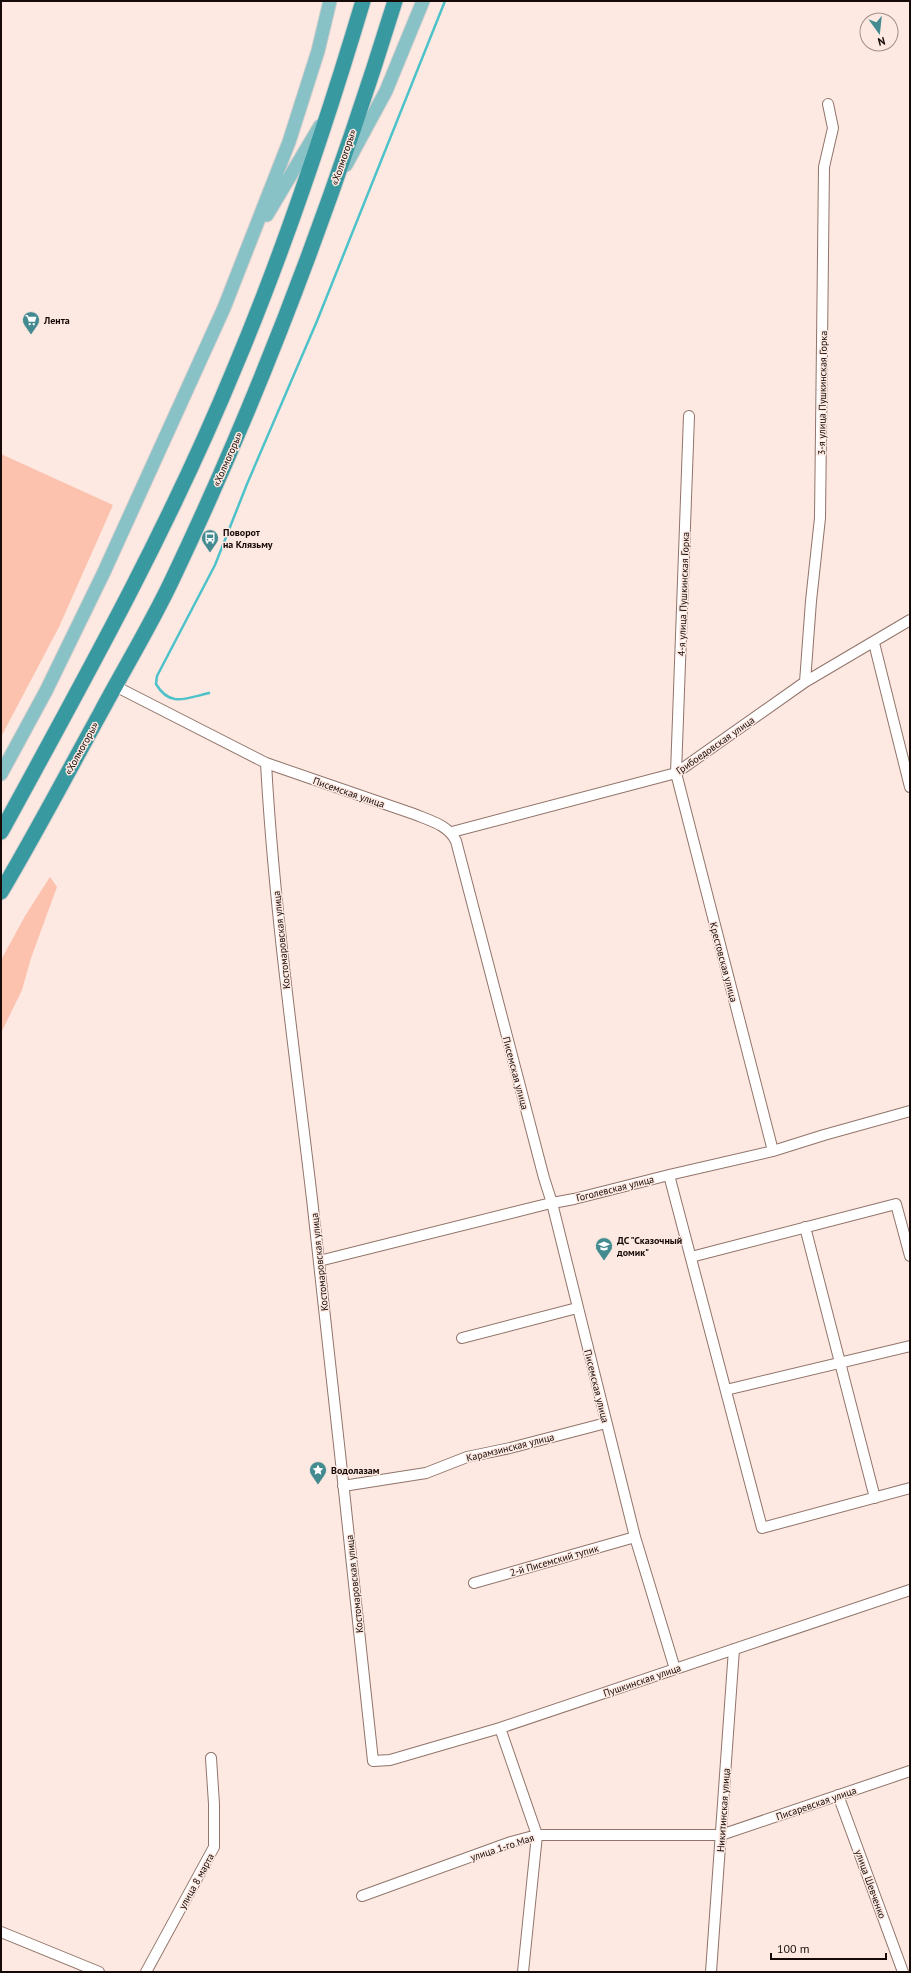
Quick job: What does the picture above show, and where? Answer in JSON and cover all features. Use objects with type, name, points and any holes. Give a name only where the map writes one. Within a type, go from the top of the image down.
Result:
[{"type":"highway","points":[[1,832],[91,668],[177,497],[235,368],[294,214],[363,1]]},
{"type":"highway","name":"«Холмогоры»","points":[[1,892],[172,580],[234,445],[265,371],[331,193],[372,74],[395,1]]},
{"type":"main road","points":[[1,774],[46,691],[104,572],[200,363],[290,142],[318,51],[330,1]]},
{"type":"main road","points":[[331,193],[386,91],[423,1]]},
{"type":"main road","points":[[248,247],[328,112]]},
{"type":"street","name":"3-я улица Пушкинская Горка","points":[[806,682],[811,601],[820,518],[824,167],[833,128],[828,104]]},
{"type":"street","name":"4-я улица Пушкинская Горка","points":[[676,773],[690,416]]},
{"type":"street","name":"Грибоедовская улица","points":[[452,832],[676,773],[806,682],[874,643],[910,620]]},
{"type":"street","points":[[874,643],[910,787]]},
{"type":"street","name":"Писемская улица","points":[[115,686],[266,763],[414,814],[437,823],[452,832],[456,841],[544,1178],[552,1203],[635,1537],[675,1669]]},
{"type":"street","name":"Костомаровская улица","points":[[266,763],[269,820],[286,990],[319,1261],[373,1761]]},
{"type":"street","name":"Крестовская улица","points":[[676,773],[773,1152]]},
{"type":"street","name":"Гоголевская улица","points":[[319,1261],[552,1203],[773,1152],[824,1135],[910,1111]]},
{"type":"street","points":[[669,1175],[762,1528],[910,1488]]},
{"type":"street","points":[[691,1257],[896,1204],[910,1256]]},
{"type":"street","points":[[805,1228],[875,1498]]},
{"type":"street","points":[[462,1338],[577,1308]]},
{"type":"street","points":[[726,1390],[910,1346]]},
{"type":"street","name":"Карамзинская улица","points":[[343,1486],[426,1473],[466,1457],[510,1448],[606,1423]]},
{"type":"street","name":"2-й Писемский тупик","points":[[474,1583],[635,1537]]},
{"type":"street","name":"Пушкинская улица","points":[[373,1761],[390,1760],[500,1728],[910,1590]]},
{"type":"street","name":"Никитинская улица","points":[[711,1972],[734,1649]]},
{"type":"street","points":[[500,1728],[537,1835],[523,1972]]},
{"type":"street","name":"улица 8 марта","points":[[146,1972],[214,1847],[214,1804],[211,1758]]},
{"type":"street","name":"Писаревская улица","points":[[721,1835],[910,1771]]},
{"type":"street","name":"улица Шевченко","points":[[838,1795],[903,1972]]},
{"type":"street","name":"улица 1-го Мая","points":[[362,1896],[511,1842],[537,1835],[721,1835]]},
{"type":"street","points":[[1,1932],[98,1972]]},
{"type":"shaded area","points":[[1,454],[113,505],[59,627],[1,737]]},
{"type":"shaded area","points":[[50,877],[57,887],[31,958],[22,990],[1,1033],[1,960],[25,916]]},
{"type":"waterway","points":[[209,693],[186,699],[173,699],[161,691],[156,684],[157,676],[215,565],[247,484],[317,321],[445,1]]},
{"type":"place","name":"Лента","points":[[31,335]]},
{"type":"place","name":"Поворот на Клязьму","points":[[210,553]]},
{"type":"place","name":"ДС \"Сказочный домик\"","points":[[604,1261]]},
{"type":"place","name":"Водолазам","points":[[318,1485]]}]
